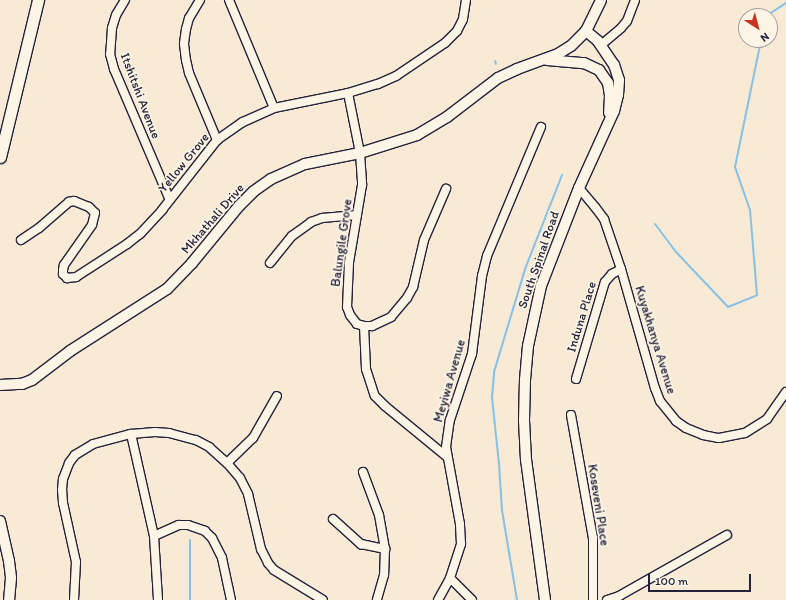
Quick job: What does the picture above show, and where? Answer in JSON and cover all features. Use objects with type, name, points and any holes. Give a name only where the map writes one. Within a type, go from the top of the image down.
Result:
[{"type":"main road","points":[[0,157],[38,0]]},
{"type":"street","name":"Itshitshi Avenue","points":[[125,0],[116,15],[112,28],[110,54],[114,69],[170,200]]},
{"type":"street","points":[[200,0],[189,18],[184,44],[189,74],[217,140]]},
{"type":"street","points":[[229,0],[274,108]]},
{"type":"street","name":"Yellow Grove","points":[[21,240],[39,228],[69,202],[74,201],[89,207],[95,213],[92,225],[64,265],[63,270],[64,276],[71,278],[82,275],[140,234],[170,200],[217,140],[255,116],[274,108],[348,93],[378,84],[396,76],[444,43],[457,31],[463,19],[466,0]]},
{"type":"street","points":[[586,31],[601,0]]},
{"type":"street","points":[[601,46],[622,28],[627,21],[634,0]]},
{"type":"street","name":"South Spinal Road","points":[[545,600],[526,460],[524,380],[529,339],[541,286],[579,188],[608,123],[618,95],[618,80],[614,65],[601,46],[586,31]]},
{"type":"street","name":"Mkhathali Drive","points":[[0,385],[22,384],[32,380],[70,351],[167,289],[192,263],[239,206],[254,191],[270,179],[305,164],[360,153],[417,135],[447,117],[498,78],[517,69],[558,54],[571,46],[586,31]]},
{"type":"street","points":[[541,60],[584,63],[599,70],[604,76],[610,90],[608,123]]},
{"type":"street","points":[[348,93],[360,153]]},
{"type":"street","name":"Meyiwa Avenue","points":[[438,600],[450,578],[459,552],[461,536],[447,457],[447,434],[454,405],[472,354],[482,276],[487,256],[541,127]]},
{"type":"street","name":"Balungile Grove","points":[[360,153],[362,186],[349,263],[347,302],[350,315],[354,321],[364,326]]},
{"type":"street","name":"Kuyakhanya Avenue","points":[[579,188],[604,219],[622,269],[655,388],[660,401],[676,421],[686,428],[708,436],[719,438],[745,434],[767,419],[786,392]]},
{"type":"street","points":[[446,189],[424,240],[413,287],[408,298],[399,309],[381,323],[364,326],[366,369],[375,396],[447,457]]},
{"type":"street","points":[[270,263],[292,236],[311,222],[322,218],[357,215]]},
{"type":"street","name":"Induna Place","points":[[576,379],[605,282],[612,274],[622,269]]},
{"type":"street","points":[[227,463],[253,438],[277,396]]},
{"type":"street","name":"Koseveni Place","points":[[571,415],[594,538],[593,600]]},
{"type":"street","points":[[74,600],[76,562],[62,490],[66,470],[75,455],[82,449],[102,441],[131,434],[155,432],[183,436],[209,448],[227,463],[240,478],[248,494],[261,549],[268,563],[274,570],[323,600]]},
{"type":"street","points":[[131,434],[154,536],[158,600]]},
{"type":"street","points":[[363,472],[379,516],[385,549],[384,574],[377,600]]},
{"type":"street","points":[[333,519],[361,544],[385,549]]},
{"type":"street","points":[[0,521],[10,561],[11,578],[9,600]]},
{"type":"street","points":[[154,536],[179,525],[192,526],[204,531],[212,538],[222,558],[231,600]]},
{"type":"street","points":[[607,600],[618,596],[727,536]]},
{"type":"street","points":[[450,578],[472,600]]},
{"type":"waterway","points":[[778,8],[786,3]]},
{"type":"waterway","points":[[655,224],[677,253],[728,307],[757,295],[750,210],[735,167],[759,48]]},
{"type":"waterway","points":[[517,600],[502,510],[492,397],[494,372],[525,269],[562,175]]},
{"type":"waterway","points":[[190,540],[190,600]]}]
